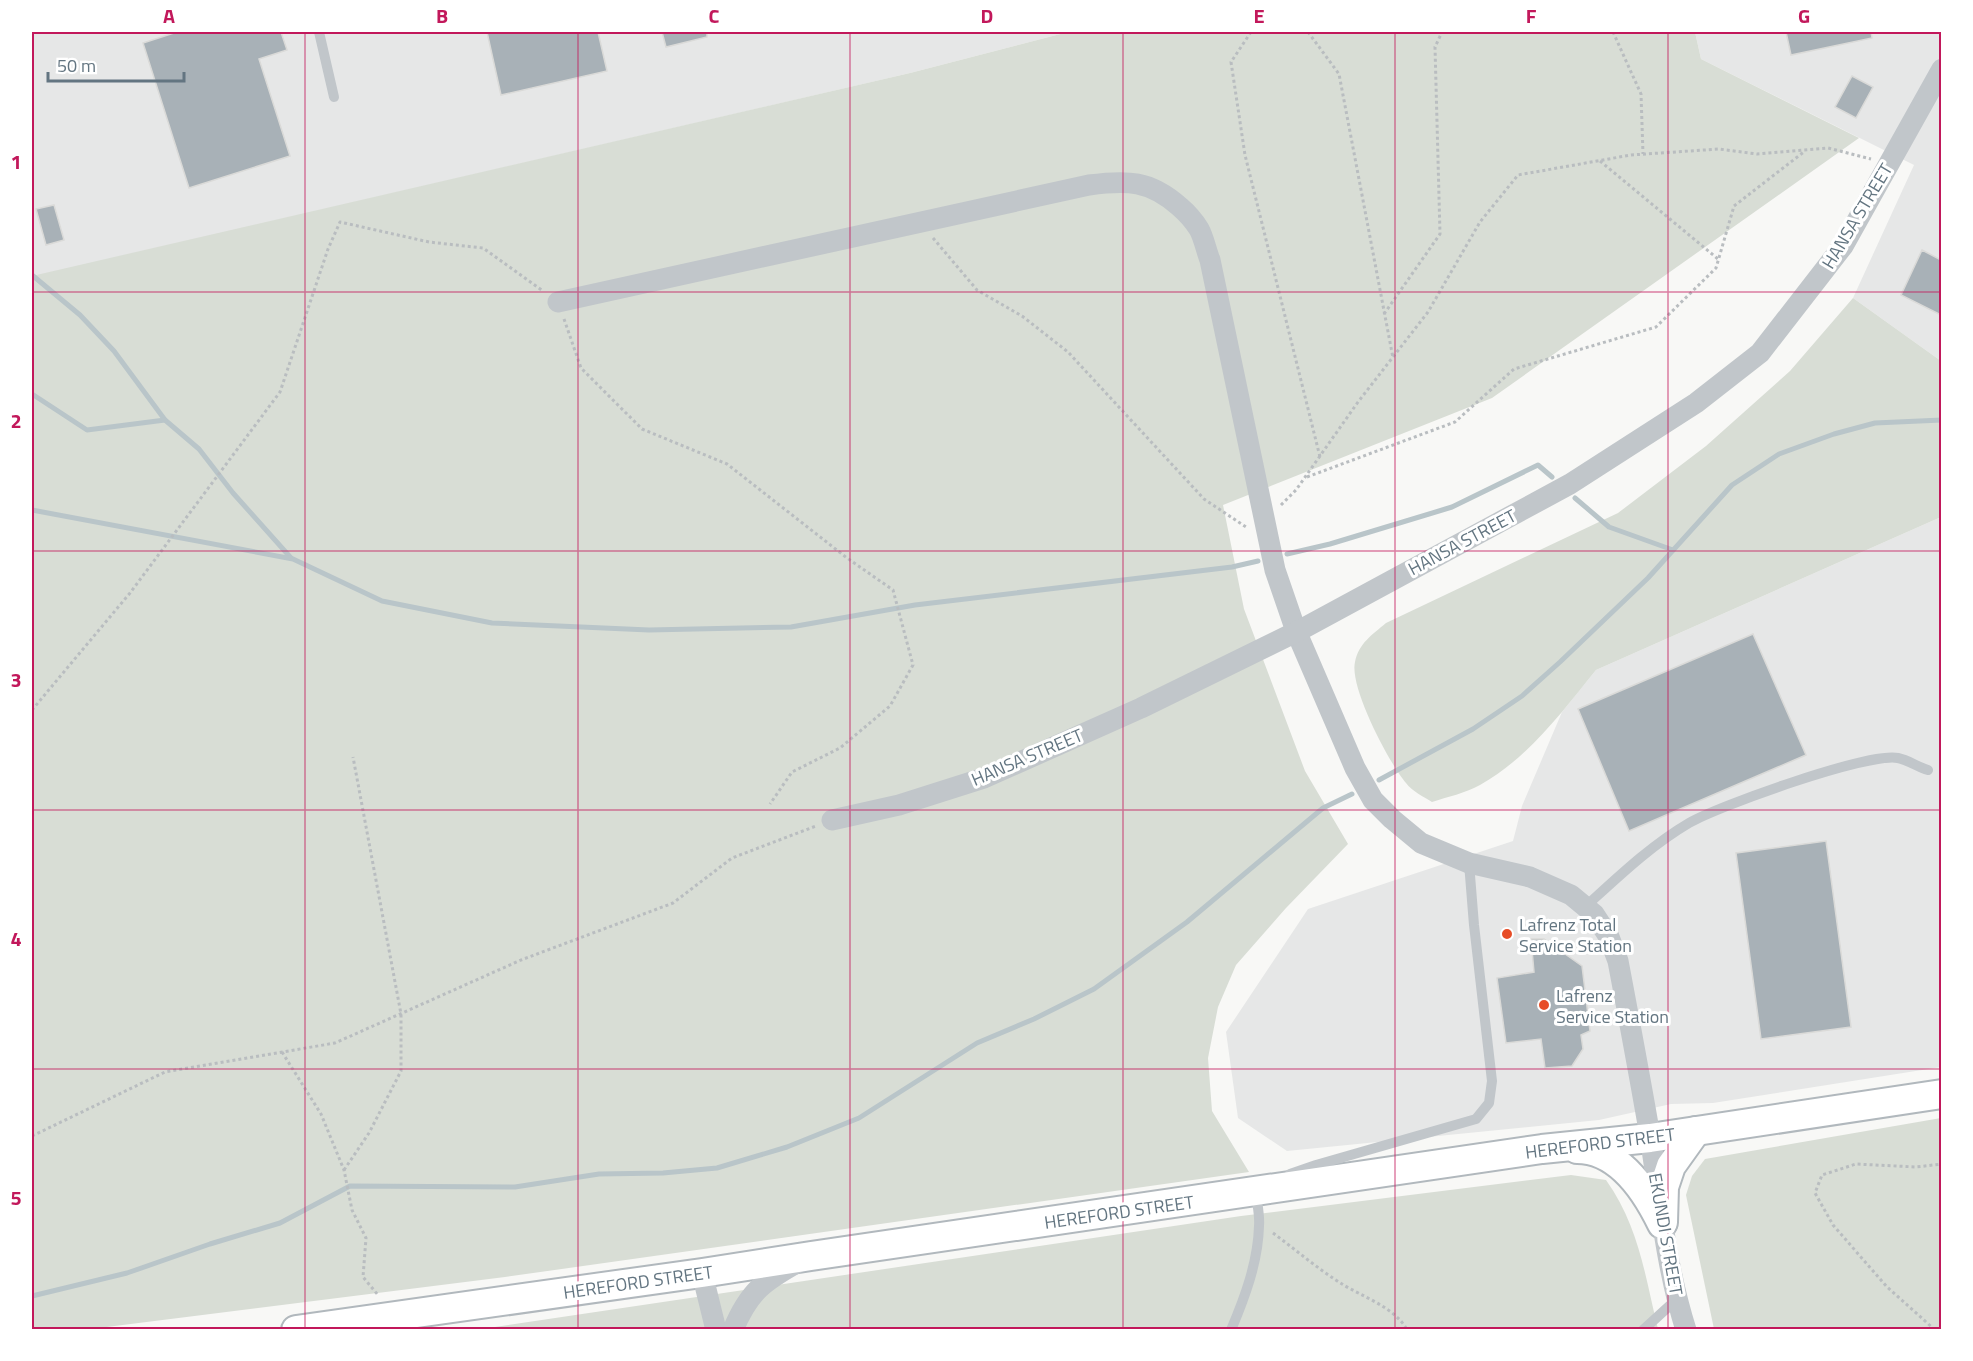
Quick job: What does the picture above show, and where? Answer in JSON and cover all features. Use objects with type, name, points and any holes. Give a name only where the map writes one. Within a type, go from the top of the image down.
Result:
[{"type":"main road","name":"HEREFORD STREET","points":[[296,1329],[397,1322],[811,1256],[1542,1149],[1650,1138],[1941,1094]]},
{"type":"main road","points":[[1662,1224],[1664,1187],[1671,1166],[1696,1131]]},
{"type":"main road","points":[[1542,1149],[1587,1149],[1608,1157],[1627,1171],[1649,1196],[1662,1224]]},
{"type":"street","name":"HANSA STREET","points":[[832,820],[899,805],[984,778],[1141,708],[1296,631],[1570,484],[1706,396],[1760,352],[1843,246],[1941,69]]},
{"type":"street","name":"EKUNDI STREET","points":[[558,302],[1089,185],[1132,182],[1151,187],[1171,199],[1198,228],[1210,260],[1275,570],[1296,631],[1355,768],[1373,800],[1421,843],[1469,863],[1530,877],[1571,895],[1594,914],[1609,937],[1618,961],[1650,1138],[1662,1224],[1677,1299],[1686,1329]]},
{"type":"street","points":[[734,1329],[744,1304],[759,1287],[811,1256]]},
{"type":"street","points":[[702,1273],[716,1329]]},
{"type":"lane","points":[[319,32],[334,97]]},
{"type":"lane","points":[[1585,907],[1643,855],[1688,824],[1721,807],[1865,762],[1897,758],[1928,770]]},
{"type":"lane","points":[[1231,1329],[1243,1302],[1257,1251],[1260,1224],[1256,1192],[1283,1177],[1316,1165],[1476,1119],[1489,1103],[1492,1081],[1469,863]]},
{"type":"lane","points":[[1643,1329],[1677,1299]]},
{"type":"path","points":[[1251,32],[1231,63],[1244,143],[1320,457]]},
{"type":"path","points":[[1308,32],[1339,74],[1393,358]]},
{"type":"path","points":[[1384,314],[1440,234],[1435,48],[1442,32]]},
{"type":"path","points":[[1613,32],[1641,94],[1644,154]]},
{"type":"path","points":[[1265,521],[1296,490],[1428,312],[1480,222],[1518,175],[1644,154],[1719,148],[1757,154],[1828,148],[1889,164]]},
{"type":"path","points":[[1305,477],[1455,422],[1514,369],[1656,327],[1716,268],[1734,206],[1807,150]]},
{"type":"path","points":[[1600,161],[1718,259]]},
{"type":"path","points":[[32,710],[130,593],[280,392],[328,249],[340,222],[429,243],[483,248],[558,302],[581,368],[642,429],[727,464],[847,558],[893,590],[913,665],[890,706],[840,748],[792,771],[770,804]]},
{"type":"path","points":[[915,223],[936,240],[976,290],[1022,316],[1068,352],[1204,499],[1269,543]]},
{"type":"path","points":[[344,1170],[369,1133],[401,1071],[401,1014],[353,757]]},
{"type":"path","points":[[32,1136],[165,1072],[335,1043],[521,960],[673,903],[732,858],[832,820]]},
{"type":"path","points":[[282,1052],[321,1114],[344,1170],[352,1210],[366,1238],[363,1277],[397,1322]]},
{"type":"path","points":[[1935,1329],[1887,1287],[1833,1225],[1815,1193],[1822,1175],[1856,1164],[1916,1167],[1941,1164]]},
{"type":"path","points":[[1260,1224],[1342,1284],[1385,1307],[1405,1324],[1407,1329]]},
{"type":"shaded area","points":[[32,32],[1068,32],[910,73],[32,277]]},
{"type":"shaded area","points":[[1068,32],[1695,32],[1701,59],[1859,138],[1492,398],[1223,505],[1244,609],[1305,771],[1348,844],[1286,908],[1236,965],[1218,1007],[1208,1058],[1212,1111],[1249,1172],[505,1277],[83,1330],[32,1329],[32,276],[910,73]]},
{"type":"shaded area","points":[[1695,32],[1941,32],[1941,361],[1853,298],[1914,165],[1701,59]]},
{"type":"shaded area","points":[[1853,298],[1941,361],[1941,517],[1596,670],[1529,748],[1514,762],[1475,788],[1432,802],[1411,789],[1381,743],[1358,689],[1355,662],[1367,640],[1386,623],[1618,513],[1706,446],[1790,371]]},
{"type":"shaded area","points":[[1941,517],[1941,1067],[1713,1103],[1671,1104],[1599,1120],[1287,1151],[1238,1118],[1226,1032],[1308,909],[1513,841],[1522,806],[1562,712],[1596,670]]},
{"type":"shaded area","points":[[1941,1118],[1941,1329],[1714,1329],[1686,1195],[1692,1176],[1705,1159]]},
{"type":"shaded area","points":[[1571,1175],[1606,1180],[1617,1197],[1640,1252],[1658,1329],[475,1330],[1241,1216]]},
{"type":"building","points":[[177,32],[281,32],[287,50],[259,59],[290,156],[189,188],[143,43]]},
{"type":"building","points":[[487,32],[598,32],[607,71],[501,95]]},
{"type":"building","points":[[662,32],[707,32],[707,37],[666,47]]},
{"type":"building","points":[[1786,32],[1871,32],[1872,38],[1791,55]]},
{"type":"building","points":[[1852,76],[1873,87],[1856,118],[1835,107]]},
{"type":"building","points":[[54,205],[64,240],[46,245],[36,209]]},
{"type":"building","points":[[1922,250],[1941,260],[1941,315],[1901,295]]},
{"type":"building","points":[[1753,634],[1806,755],[1629,831],[1578,709]]},
{"type":"building","points":[[1826,841],[1851,1027],[1761,1039],[1736,853]]},
{"type":"building","name":"Lafrenz Service Station","points":[[1531,939],[1544,939],[1582,966],[1590,1031],[1581,1035],[1583,1049],[1572,1066],[1545,1068],[1541,1039],[1506,1043],[1497,978],[1534,972]]},
{"type":"waterway","points":[[32,275],[80,315],[114,351],[165,420],[199,449],[233,493],[291,558]]},
{"type":"waterway","points":[[32,394],[87,430],[165,420]]},
{"type":"waterway","points":[[1379,780],[1473,729],[1522,696],[1648,578],[1732,485],[1779,454],[1834,434],[1875,423],[1942,420]]},
{"type":"waterway","points":[[1287,554],[1330,544],[1452,507],[1538,465],[1552,477]]},
{"type":"waterway","points":[[1575,498],[1609,527],[1673,550]]},
{"type":"waterway","points":[[32,510],[293,559],[382,601],[492,623],[649,630],[791,627],[915,605],[1232,567],[1258,561]]},
{"type":"waterway","points":[[32,1296],[127,1273],[280,1223],[350,1186],[515,1187],[599,1174],[663,1173],[717,1168],[787,1147],[859,1118],[977,1043],[1034,1019],[1094,989],[1187,922],[1323,808],[1352,794]]},
{"type":"place","name":"Lafrenz Total Service Station","points":[[1507,934]]},
{"type":"place","name":"Lafrenz Service Station","points":[[1544,1005]]}]
